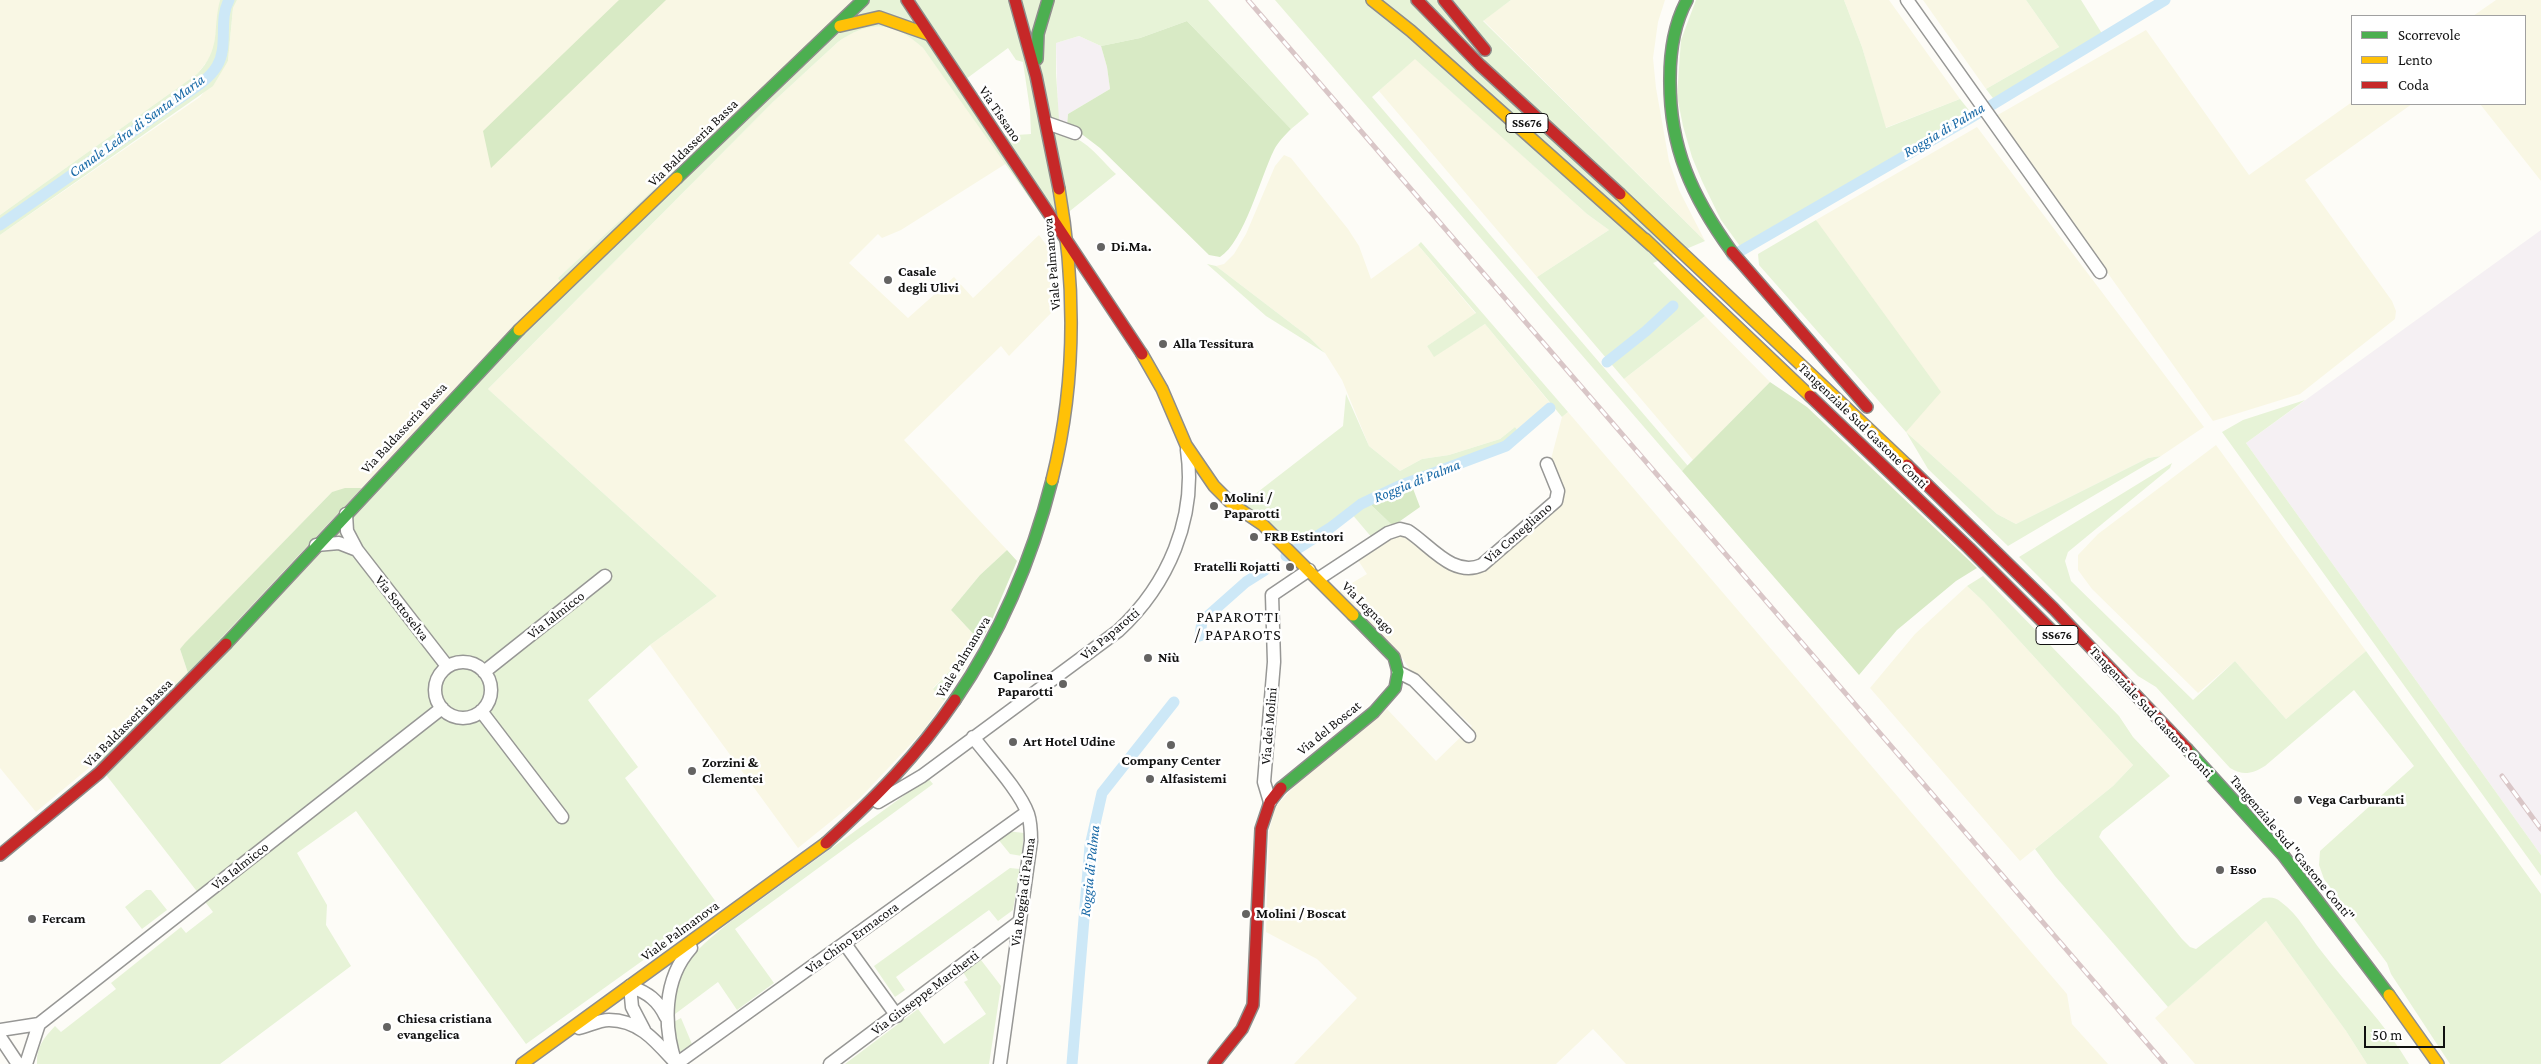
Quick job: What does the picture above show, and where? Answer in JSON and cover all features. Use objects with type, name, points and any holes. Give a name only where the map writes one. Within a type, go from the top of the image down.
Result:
[{"type":"main road","name":"Via Baldasseria Bassa","points":[[0,855],[99,774],[190,682],[495,353],[863,0]]},
{"type":"main road","name":"Viale Palmanova","points":[[522,1064],[825,844],[867,808],[916,753],[962,693],[1002,622],[1035,543],[1054,482],[1066,411],[1072,336],[1069,244],[1037,76],[1015,0]]},
{"type":"main road","name":"Viale Palmanova","points":[[1037,76],[1038,34],[1048,0]]},
{"type":"main road","points":[[1372,0],[1411,31],[1652,246]]},
{"type":"main road","name":"SS676","points":[[1404,0],[1652,246]]},
{"type":"main road","name":"SS676","points":[[1417,0],[1532,114],[1622,195]]},
{"type":"main road","points":[[1444,0],[1520,91],[1622,195]]},
{"type":"main road","points":[[1687,0],[1677,28],[1671,56],[1668,92],[1670,120],[1686,174],[1710,223],[1735,259],[1976,529]]},
{"type":"main road","name":"Via Baldasseria Bassa","points":[[879,18],[899,4]]},
{"type":"main road","name":"Via Tissano","points":[[899,4],[930,36],[1069,244]]},
{"type":"main road","name":"Via Baldasseria Bassa","points":[[836,26],[861,19],[879,18],[897,22],[930,36]]},
{"type":"main road","name":"Tangenziale Sud Gastone Conti","points":[[1622,195],[1976,529],[2119,675]]},
{"type":"main road","name":"Via Paparotti","points":[[1069,244],[1142,355],[1162,389],[1186,445]]},
{"type":"main road","name":"Tangenziale Sud Gastone Conti","points":[[1652,246],[1970,548],[2066,644]]},
{"type":"main road","points":[[1186,445],[1214,486],[1291,552],[1314,575]]},
{"type":"main road","name":"Via Legnago","points":[[1314,575],[1390,651],[1398,672]]},
{"type":"main road","name":"Via del Boscat","points":[[1270,802],[1294,776],[1383,703],[1395,688],[1398,672]]},
{"type":"main road","name":"Tangenziale Sud \"Gastone Conti\"","points":[[2119,675],[2257,825],[2314,894],[2378,976],[2438,1064]]},
{"type":"main road","points":[[1214,1064],[1240,1032],[1249,1017],[1252,1005],[1261,828],[1270,802]]},
{"type":"street","points":[[1907,0],[2100,272]]},
{"type":"street","points":[[1047,123],[1075,133]]},
{"type":"street","name":"Via Paparotti","points":[[867,808],[888,798],[922,776],[1118,631],[1150,599],[1164,574],[1181,526],[1189,485],[1186,445]]},
{"type":"street","name":"Via Conegliano","points":[[1314,575],[1388,533],[1400,529],[1411,533],[1459,568],[1471,569],[1482,565],[1556,500],[1558,491],[1547,464]]},
{"type":"street","name":"Via Sottoselva","points":[[346,514],[350,538],[357,550],[447,666]]},
{"type":"street","points":[[316,545],[339,543],[357,550]]},
{"type":"street","name":"Via dei Molini","points":[[1270,802],[1264,782],[1274,662],[1272,595],[1314,575]]},
{"type":"street","name":"Via Ialmicco","points":[[484,672],[604,576]]},
{"type":"street","points":[[463,662],[471,663],[484,672],[491,688],[490,696],[481,711],[474,716],[457,717],[442,708],[435,691],[436,682],[447,666],[463,662]]},
{"type":"street","points":[[1398,672],[1414,680],[1469,736]]},
{"type":"street","name":"Via Ialmicco","points":[[0,1030],[38,1024],[442,708]]},
{"type":"street","points":[[481,711],[562,817]]},
{"type":"street","name":"Via Roggia di Palma","points":[[973,738],[1027,812],[1031,841],[1000,1064]]},
{"type":"street","name":"Via Chino Ermacora","points":[[676,1064],[1027,812]]},
{"type":"street","name":"Via Giuseppe Marchetti","points":[[830,1064],[1019,922]]},
{"type":"street","points":[[676,1064],[670,1046],[667,1006],[682,958],[708,929]]},
{"type":"street","points":[[845,944],[896,1016]]},
{"type":"street","points":[[667,1019],[661,1005],[647,993],[630,986],[632,1007],[644,1030],[676,1064]]},
{"type":"street","points":[[567,1032],[607,1020],[622,1021],[644,1030]]},
{"type":"street","points":[[26,1064],[38,1024]]},
{"type":"street","points":[[8,1049],[16,1028]]},
{"type":"street","points":[[0,1037],[18,1064]]},
{"type":"street","points":[[8,1049],[30,1048]]},
{"type":"shaded area","points":[[0,0],[220,0],[213,54],[197,74],[0,215]]},
{"type":"shaded area","points":[[237,0],[853,0],[787,68],[558,278],[560,281],[362,488],[332,492],[180,649],[188,673],[96,762],[36,812],[0,768],[0,235],[200,97],[228,61],[233,8]]},
{"type":"shaded area","points":[[1511,0],[1665,0],[1658,22],[1653,58],[1656,88],[1669,161],[1679,190],[1705,241],[1483,20]]},
{"type":"shaded area","points":[[1844,0],[1889,0],[1960,99],[1885,128],[1862,47]]},
{"type":"shaded area","points":[[1923,0],[2026,0],[2059,47],[1986,89]]},
{"type":"shaded area","points":[[2496,0],[2541,0],[2541,181],[2481,105],[2526,105],[2526,15],[2474,15]]},
{"type":"shaded area","points":[[871,26],[889,27],[910,36],[923,48],[1007,163],[901,230],[882,238],[878,234],[849,263],[908,318],[954,277],[973,298],[1039,235],[1047,246],[1052,260],[1055,309],[1009,356],[1001,346],[904,440],[1007,550],[980,575],[951,610],[979,640],[933,688],[944,701],[924,730],[860,798],[798,848],[650,645],[717,596],[488,389],[773,102],[838,42],[849,34]]},
{"type":"shaded area","points":[[2146,30],[2249,175],[2351,103],[2351,105],[2411,105],[2305,180],[2392,301],[2396,311],[2395,319],[2300,394],[2213,421],[1996,116]]},
{"type":"shaded area","points":[[1079,36],[1101,46],[1107,67],[1110,89],[1068,114],[1067,126],[1058,122],[1056,43]]},
{"type":"shaded area","points":[[1415,58],[1587,214],[1609,230],[1537,277],[1379,91]]},
{"type":"shaded area","points":[[1977,127],[2204,427],[2161,456],[2148,458],[2016,524],[1997,514],[1906,432],[1816,220]]},
{"type":"shaded area","points":[[1284,155],[1291,158],[1348,229],[1359,246],[1371,279],[1418,245],[1476,314],[1427,346],[1434,356],[1485,324],[1550,403],[1519,432],[1515,427],[1500,439],[1449,455],[1422,459],[1400,471],[1369,446],[1342,380],[1325,353],[1309,337],[1216,266],[1224,264],[1234,254],[1246,234],[1275,166]]},
{"type":"shaded area","points":[[2541,230],[2541,855],[2246,443]]},
{"type":"shaded area","points":[[1705,316],[1770,382],[1693,460],[1624,379]]},
{"type":"shaded area","points":[[1568,412],[2067,994],[2072,1024],[2108,1064],[1626,1064],[1593,1029],[1556,1064],[1294,1064],[1357,998],[1317,959],[1266,932],[1269,832],[1275,807],[1304,776],[1387,709],[1436,761],[1472,726],[1410,670],[1403,659],[1337,592],[1367,574],[1356,557],[1393,536],[1404,535],[1457,572],[1470,574],[1554,507],[1550,463],[1562,417]]},
{"type":"shaded area","points":[[2216,445],[2366,651],[2286,719],[2235,661],[2198,693],[2092,589],[2078,570],[2078,555],[2098,534]]},
{"type":"shaded area","points":[[1967,586],[1984,602],[2133,765],[2113,786],[2020,861],[1870,688],[1915,634]]},
{"type":"shaded area","points":[[2266,921],[2346,1031],[2367,1064],[2195,1064],[2155,1018]]},
{"type":"green space","points":[[220,0],[237,0],[233,8],[228,61],[213,86],[0,235],[0,215],[197,74],[205,65],[213,47]]},
{"type":"green space","points":[[619,0],[666,0],[491,168],[483,131]]},
{"type":"green space","points":[[853,0],[1208,0],[1309,114],[1291,129],[1187,21],[1140,38],[1101,46],[1079,36],[1056,43],[1060,135],[1068,136],[1084,143],[1116,174],[1050,227],[923,48],[912,39],[892,28],[881,27],[860,30],[838,42],[773,102],[488,389],[717,596],[650,645],[588,700],[638,767],[625,778],[719,906],[526,1044],[356,811],[297,853],[327,905],[326,925],[351,966],[220,1064],[37,1064],[38,1053],[42,1043],[55,1026],[61,1032],[116,989],[111,983],[181,927],[186,933],[213,912],[96,762],[160,701],[560,281],[558,278],[677,168]],"holes":[[[1008,48],[1016,60],[1023,62],[1030,110],[1031,134],[1003,136],[966,79]]]},
{"type":"green space","points":[[1275,0],[1511,0],[1483,21],[1705,241],[1653,263],[1705,316],[1624,379],[1537,277],[1609,230],[1587,214],[1415,59],[1372,97],[1688,466],[1682,471]]},
{"type":"green space","points":[[1696,0],[1844,0],[1862,47],[1886,128],[1960,99],[1976,119],[1745,253],[1721,220],[1702,181],[1692,157],[1677,96],[1681,40]]},
{"type":"green space","points":[[2026,0],[2081,0],[2106,40],[1999,106],[1986,89],[2059,47]]},
{"type":"green space","points":[[1187,21],[1291,129],[1274,150],[1237,238],[1220,257],[1209,255],[1100,148],[1075,129],[1067,126],[1068,114],[1110,89],[1107,67],[1101,46],[1140,38]]},
{"type":"green space","points":[[1816,220],[1941,392],[1906,432],[1759,265],[1758,254]]},
{"type":"green space","points":[[1421,242],[1568,412],[1562,417],[1485,324],[1434,357],[1427,346],[1476,313],[1418,245]]},
{"type":"green space","points":[[1207,264],[1216,266],[1309,337],[1325,353],[1266,316]]},
{"type":"green space","points":[[1770,382],[1807,407],[1977,568],[1956,581],[1897,630],[1859,675],[1682,471]]},
{"type":"green space","points":[[1346,394],[1369,446],[1400,471],[1422,459],[1449,455],[1500,439],[1515,427],[1519,432],[1505,444],[1379,491],[1293,548],[1241,505],[1343,426]]},
{"type":"green space","points":[[2305,400],[2246,443],[2541,855],[2541,876],[2222,432],[2243,420]]},
{"type":"green space","points":[[1906,432],[1997,514],[2016,524],[2148,458],[2161,456],[2008,546],[1928,469]]},
{"type":"green space","points":[[2172,463],[2170,468],[2068,552],[2065,561],[2071,581],[2193,700],[2235,661],[2286,719],[2366,651],[2541,894],[2541,1064],[2450,1064],[2391,974],[2387,963],[2324,879],[2319,865],[2320,851],[2414,766],[2354,690],[2265,766],[2248,773],[2235,771],[2230,768],[2156,687],[2138,676],[2019,557]]},
{"type":"green space","points":[[1412,486],[1420,507],[1393,526],[1369,503]]},
{"type":"green space","points":[[345,488],[362,488],[188,673],[180,649],[185,643],[332,492]]},
{"type":"green space","points":[[1369,503],[1393,526],[1373,539],[1351,513]]},
{"type":"green space","points":[[1007,550],[1017,561],[988,629],[979,640],[951,610],[980,575]]},
{"type":"green space","points":[[1983,576],[2119,716],[2133,737],[2170,776],[2102,831],[2099,837],[2182,939],[2190,947],[2196,949],[2263,898],[2277,899],[2298,919],[2333,966],[2379,1021],[2409,1064],[2367,1064],[2346,1031],[2266,921],[2168,1007],[2055,876],[2035,849],[2113,786],[2133,765],[1984,602],[1967,586]]},
{"type":"green space","points":[[988,629],[944,701],[933,689]]},
{"type":"green space","points":[[928,778],[933,784],[735,929],[774,983],[737,1010],[718,982],[671,1017],[683,972],[688,962],[704,944],[730,922]]},
{"type":"green space","points":[[1007,831],[1024,833],[1022,856],[1010,854],[997,838]]},
{"type":"green space","points":[[1010,868],[1020,869],[1013,910],[998,921],[989,910],[896,977],[905,990],[895,997],[874,966]]},
{"type":"green space","points":[[146,890],[151,890],[167,910],[142,929],[125,907]]},
{"type":"green space","points":[[981,960],[1001,986],[989,1064],[845,1064],[918,1009],[944,1044],[986,1014],[964,982],[968,980],[963,972]]},
{"type":"green space","points":[[681,1018],[692,1044],[677,1054],[670,1024]]},
{"type":"waterway","name":"Canale Ledra di Santa Maria","points":[[0,225],[207,78],[221,58],[224,16],[229,0]]},
{"type":"waterway","name":"Roggia di Palma","points":[[1732,256],[1972,117],[2165,0]]},
{"type":"waterway","name":"Roggia di Palma","points":[[1607,362],[1646,331],[1673,306]]},
{"type":"waterway","name":"Roggia di Palma","points":[[1286,556],[1330,528],[1361,504],[1399,486],[1506,446],[1550,408]]},
{"type":"waterway","name":"Roggia di Palma","points":[[1200,636],[1202,621],[1246,582],[1265,570]]},
{"type":"waterway","name":"Roggia di Palma","points":[[1072,1064],[1090,846],[1102,793],[1174,702]]},
{"type":"railway","points":[[1248,0],[2165,1064]]},
{"type":"railway","points":[[2502,776],[2541,829]]},
{"type":"traffic: fast","points":[[677,178],[863,0]]},
{"type":"traffic: fast","points":[[1037,59],[1038,34],[1048,0]]},
{"type":"traffic: fast","points":[[1687,0],[1676,28],[1671,58],[1671,103],[1674,127],[1679,149],[1695,191],[1705,211],[1732,252]]},
{"type":"traffic: fast","points":[[226,644],[519,330]]},
{"type":"traffic: fast","points":[[955,700],[972,675],[1001,622],[1025,567],[1052,480]]},
{"type":"traffic: fast","points":[[1281,788],[1374,712],[1395,688],[1398,672],[1394,657],[1353,615]]},
{"type":"traffic: fast","points":[[2187,749],[2283,855],[2389,995]]},
{"type":"traffic: slow","points":[[1372,0],[1411,31],[1652,246]]},
{"type":"traffic: slow","points":[[840,26],[879,17],[930,35]]},
{"type":"traffic: slow","points":[[519,330],[677,178]]},
{"type":"traffic: slow","points":[[1052,480],[1066,408],[1071,335],[1071,299],[1065,225],[1059,189]]},
{"type":"traffic: slow","points":[[1620,194],[1907,465]]},
{"type":"traffic: slow","points":[[1645,239],[1810,396]]},
{"type":"traffic: slow","points":[[1142,354],[1162,389],[1186,445],[1214,486],[1232,504],[1263,525],[1353,615]]},
{"type":"traffic: slow","points":[[522,1064],[826,843]]},
{"type":"traffic: slow","points":[[2389,995],[2438,1064]]},
{"type":"traffic: jam","points":[[907,0],[1142,354]]},
{"type":"traffic: jam","points":[[1015,0],[1036,76],[1059,189]]},
{"type":"traffic: jam","points":[[1417,0],[1480,65],[1620,194]]},
{"type":"traffic: jam","points":[[1444,0],[1485,50]]},
{"type":"traffic: jam","points":[[1732,252],[1867,407]]},
{"type":"traffic: jam","points":[[1810,396],[1969,548],[2058,637]]},
{"type":"traffic: jam","points":[[1907,465],[2054,609],[2187,749]]},
{"type":"traffic: jam","points":[[0,855],[99,773],[226,644]]},
{"type":"traffic: jam","points":[[826,843],[895,776],[926,740],[955,700]]},
{"type":"traffic: jam","points":[[1214,1064],[1242,1029],[1253,1005],[1261,829],[1270,802],[1281,788]]},
{"type":"place","name":"Di.Ma.","points":[[1101,247]]},
{"type":"place","name":"Casale degli Ulivi","points":[[888,280]]},
{"type":"place","name":"Alla Tessitura","points":[[1163,344]]},
{"type":"place","name":"Molini / Paparotti","points":[[1214,506]]},
{"type":"place","name":"FRB Estintori","points":[[1254,537]]},
{"type":"place","name":"Fratelli Rojatti","points":[[1290,567]]},
{"type":"place","name":"Niù","points":[[1148,658]]},
{"type":"place","name":"Capolinea Paparotti","points":[[1063,684]]},
{"type":"place","name":"Art Hotel Udine","points":[[1013,742]]},
{"type":"place","name":"Company Center","points":[[1171,745]]},
{"type":"place","name":"Zorzini & Clementei","points":[[692,771]]},
{"type":"place","name":"Alfasistemi","points":[[1150,779]]},
{"type":"place","name":"Vega Carburanti","points":[[2298,800]]},
{"type":"place","name":"Esso","points":[[2220,870]]},
{"type":"place","name":"Molini / Boscat","points":[[1246,914]]},
{"type":"place","name":"Fercam","points":[[32,919]]},
{"type":"place","name":"Chiesa cristiana evangelica","points":[[387,1027]]},
{"type":"district","name":"PAPAROTTI / PAPAROTS","points":[[1238,626]]}]
